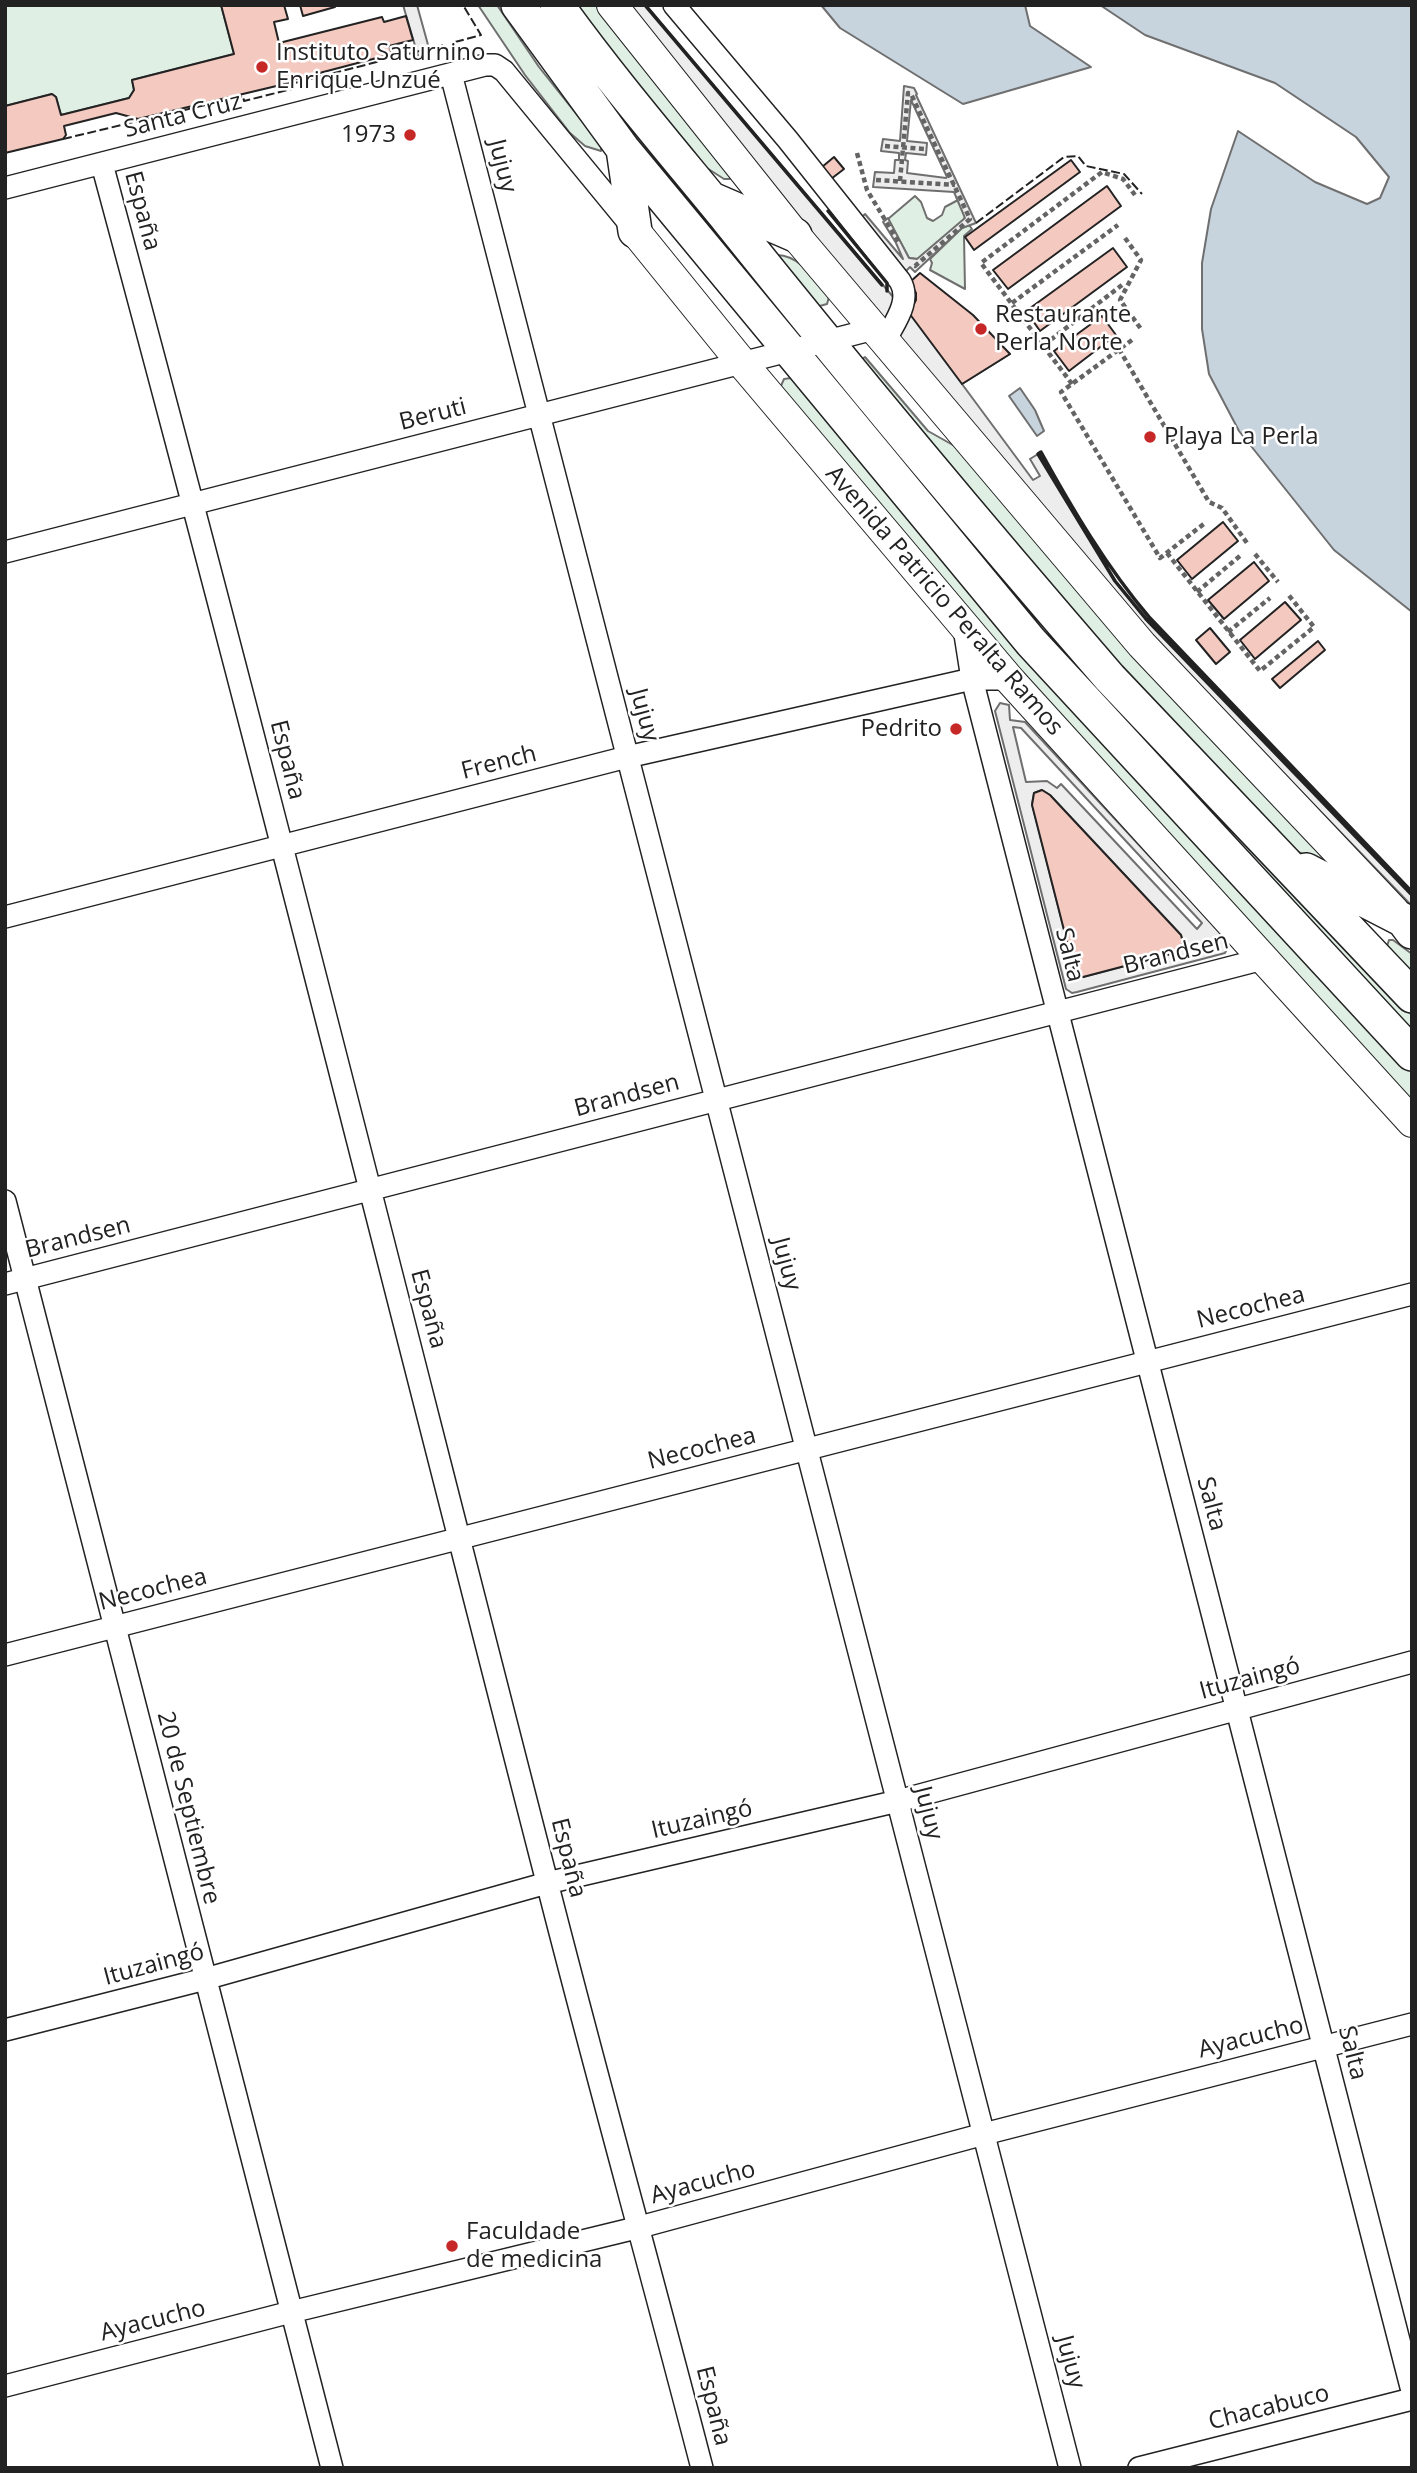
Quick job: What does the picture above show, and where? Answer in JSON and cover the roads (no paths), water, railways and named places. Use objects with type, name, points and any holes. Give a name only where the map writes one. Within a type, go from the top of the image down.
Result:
[{"type":"main road","name":"Avenida Patricio Peralta Ramos","points":[[518,5],[623,149],[1054,667],[1412,1054]]},
{"type":"main road","points":[[557,5],[827,342],[1110,678],[1412,996]]},
{"type":"main road","points":[[612,5],[795,234],[1142,645],[1407,926]]},
{"type":"main road","points":[[623,149],[635,230]]},
{"type":"main road","points":[[711,199],[795,234]]},
{"type":"main road","name":"Avenida Patricio Peralta Ramos","points":[[635,230],[742,363],[964,628],[1412,1122]]},
{"type":"main road","points":[[1282,857],[1407,926]]},
{"type":"street","points":[[674,5],[788,140],[900,281],[905,291],[905,301],[879,335]]},
{"type":"street","name":"Santa Cruz","points":[[5,188],[485,65],[495,65]]},
{"type":"street","name":"Avenida Patricio Peralta Ramos","points":[[495,65],[504,71],[635,230]]},
{"type":"street","name":"Jujuy","points":[[450,74],[1070,2468]]},
{"type":"street","name":"España","points":[[102,164],[193,502],[461,1538],[547,1883],[702,2468]]},
{"type":"street","name":"Beruti","points":[[5,552],[742,363],[827,342],[879,335]]},
{"type":"street","name":"Salta","points":[[964,628],[972,679],[1056,1012],[1412,2391]]},
{"type":"street","name":"French","points":[[5,917],[627,757],[972,679],[1009,679]]},
{"type":"street","name":"Brandsen","points":[[15,1281],[1263,959]]},
{"type":"street","name":"20 de Septiembre","points":[[5,1201],[15,1281],[114,1627],[332,2468]]},
{"type":"street","name":"Necochea","points":[[5,1655],[1412,1294]]},
{"type":"street","name":"Ituzaingó","points":[[5,2031],[205,1979],[547,1883],[898,1801],[1412,1662]]},
{"type":"street","name":"Ayacucho","points":[[5,2386],[291,2312],[640,2227],[984,2134],[1412,2024]]},
{"type":"street","name":"Chacabuco","points":[[1139,2468],[1412,2399]]},
{"type":"place","name":"Instituto Saturnino Enrique Unzué","points":[[262,67]]},
{"type":"place","name":"1973","points":[[410,135]]},
{"type":"place","name":"Restaurante Perla Norte","points":[[981,329]]},
{"type":"place","name":"Playa La Perla","points":[[1150,437]]},
{"type":"place","name":"Pedrito","points":[[956,729]]},
{"type":"place","name":"Faculdade de medicina","points":[[452,2246]]}]
